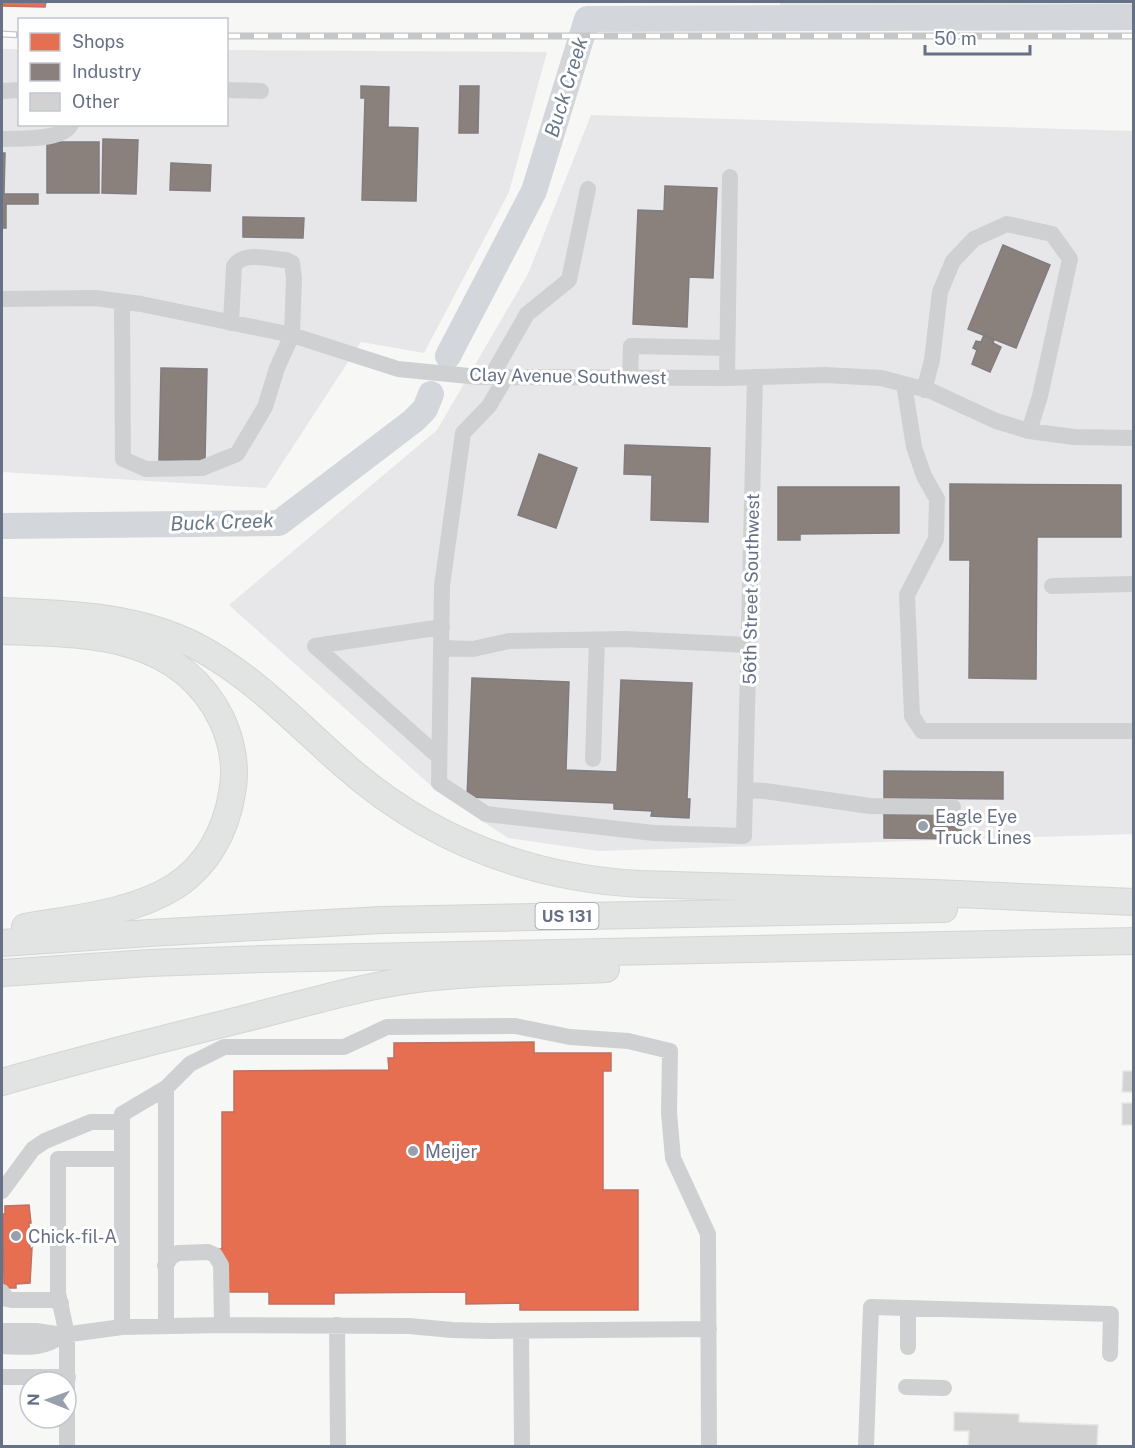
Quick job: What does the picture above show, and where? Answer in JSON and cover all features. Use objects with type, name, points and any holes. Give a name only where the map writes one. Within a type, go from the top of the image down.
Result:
[{"type":"highway","points":[[2,611],[109,618],[160,631],[196,646],[250,681],[344,765],[404,810],[466,844],[512,862],[554,874],[641,884],[946,893],[1134,903]]},
{"type":"highway","points":[[2,631],[94,636],[126,643],[155,654],[176,666],[200,684],[213,703],[225,727],[232,750],[234,771],[234,784],[227,818],[216,844],[197,868],[173,887],[156,896],[105,913],[2,931]]},
{"type":"highway","name":"US 131","points":[[2,943],[381,920],[1134,903]]},
{"type":"highway","name":"US 131","points":[[2,973],[149,963],[263,959],[1134,941]]},
{"type":"highway","points":[[2,1082],[308,1001],[390,984],[471,975],[652,967],[770,949]]},
{"type":"street","points":[[2,91],[18,90]]},
{"type":"street","points":[[228,90],[261,91]]},
{"type":"street","points":[[2,139],[57,135],[66,132],[70,126]]},
{"type":"street","points":[[727,378],[730,177]]},
{"type":"street","points":[[440,757],[442,586],[463,434],[489,406],[498,377],[527,314],[568,280],[588,189]]},
{"type":"street","points":[[924,390],[932,360],[940,292],[953,261],[974,239],[1007,224],[1052,234],[1070,259],[1042,385],[1029,431]]},
{"type":"street","points":[[122,302],[123,459],[146,470],[202,468],[237,454],[265,406],[277,368],[292,335],[292,263],[286,260],[243,258],[237,261],[234,266],[231,323]]},
{"type":"street","name":"Clay Avenue Southwest","points":[[2,299],[95,298],[122,302],[292,335],[398,369],[498,377],[727,378],[825,375],[881,378],[924,390],[996,421],[1029,431],[1074,437],[1134,438]]},
{"type":"street","points":[[630,378],[631,346],[727,348]]},
{"type":"street","name":"56th Street Southwest","points":[[440,757],[439,783],[486,814],[654,833],[744,836],[755,377]]},
{"type":"street","points":[[904,384],[914,447],[924,476],[937,498],[936,539],[907,595],[912,716],[922,731],[1134,731]]},
{"type":"street","points":[[1052,586],[1134,584]]},
{"type":"street","points":[[440,757],[315,646],[442,627]]},
{"type":"street","points":[[441,648],[473,649],[509,641],[626,639],[749,645]]},
{"type":"street","points":[[593,759],[597,640]]},
{"type":"street","points":[[746,795],[765,791],[870,806],[953,807]]},
{"type":"street","points":[[122,1327],[122,1114],[166,1088],[190,1064],[224,1047],[344,1047],[387,1027],[515,1026],[570,1037],[627,1041],[670,1051],[669,1113],[673,1158],[708,1234],[709,1446]]},
{"type":"street","points":[[166,1088],[166,1326]]},
{"type":"street","points":[[7,1184],[39,1145],[91,1122],[122,1122]]},
{"type":"street","points":[[68,1370],[65,1335],[58,1293],[58,1159],[122,1159]]},
{"type":"street","points":[[165,1266],[171,1257],[178,1253],[208,1252],[215,1255],[221,1265],[222,1325]]},
{"type":"street","points":[[2,1293],[7,1299],[52,1300],[61,1303]]},
{"type":"street","points":[[866,1446],[871,1307],[1111,1314],[1110,1354]]},
{"type":"street","points":[[908,1308],[908,1347]]},
{"type":"street","points":[[2,1331],[36,1331],[65,1335],[122,1327],[222,1325],[410,1326],[452,1330],[521,1331],[709,1329]]},
{"type":"street","points":[[338,1325],[338,1446]]},
{"type":"street","points":[[521,1331],[522,1446]]},
{"type":"street","points":[[2,1346],[41,1346],[52,1343],[65,1335]]},
{"type":"street","points":[[2,1377],[18,1377]]},
{"type":"street","points":[[906,1387],[944,1388]]},
{"type":"street","points":[[67,1430],[67,1446]]},
{"type":"shaded area","points":[[780,2],[1133,2],[1134,16],[779,16]]},
{"type":"shaded area","points":[[2,49],[18,49],[18,126],[228,126],[228,50],[547,52],[509,192],[424,353],[361,342],[266,488],[2,472]]},
{"type":"shaded area","points":[[591,115],[1133,131],[1133,834],[598,851],[508,838],[437,791],[229,605],[437,430],[528,274]]},
{"type":"building: Shops","points":[[2,2],[46,2],[45,7],[2,6]]},
{"type":"building: Shops","name":"Meijer","points":[[534,1042],[534,1053],[611,1053],[611,1071],[603,1071],[603,1190],[638,1190],[638,1310],[520,1310],[520,1303],[466,1304],[466,1292],[334,1293],[334,1304],[269,1304],[269,1292],[215,1292],[215,1249],[222,1249],[222,1112],[234,1112],[234,1071],[389,1070],[388,1058],[394,1058],[394,1043]]},
{"type":"building: Shops","name":"Chick-fil-A","points":[[29,1205],[30,1249],[32,1248],[30,1283],[16,1284],[16,1288],[4,1288],[3,1214],[5,1214],[5,1206]]},
{"type":"building: Industry","points":[[361,86],[389,87],[388,127],[418,128],[416,201],[362,200],[365,98],[361,98]]},
{"type":"building: Industry","points":[[460,86],[479,86],[478,133],[459,133]]},
{"type":"building: Industry","points":[[103,139],[138,140],[136,194],[102,193]]},
{"type":"building: Industry","points":[[47,142],[99,142],[99,193],[47,193]]},
{"type":"building: Industry","points":[[2,153],[5,153],[4,194],[38,194],[38,204],[6,204],[6,228],[2,228]]},
{"type":"building: Industry","points":[[171,163],[211,165],[210,191],[170,190]]},
{"type":"building: Industry","points":[[665,186],[717,188],[713,278],[689,277],[687,327],[633,324],[638,210],[664,211]]},
{"type":"building: Industry","points":[[243,217],[304,218],[303,238],[243,237]]},
{"type":"building: Industry","points":[[1003,245],[1050,265],[1016,348],[968,329]]},
{"type":"building: Industry","points":[[984,335],[1001,347],[990,372],[972,364],[977,350],[973,348],[976,341],[981,342]]},
{"type":"building: Industry","points":[[161,368],[207,369],[205,461],[159,460]]},
{"type":"building: Industry","points":[[625,445],[710,448],[708,522],[651,520],[652,475],[624,474]]},
{"type":"building: Industry","points":[[539,454],[577,468],[556,528],[518,515]]},
{"type":"building: Industry","points":[[950,484],[1121,485],[1121,537],[1037,537],[1036,679],[969,678],[970,560],[950,560]]},
{"type":"building: Industry","points":[[778,487],[899,487],[899,533],[800,534],[800,540],[778,540]]},
{"type":"building: Industry","points":[[472,678],[569,682],[566,770],[617,772],[621,680],[692,683],[687,799],[690,799],[689,818],[651,816],[652,811],[614,809],[614,803],[467,797]]},
{"type":"building: Industry","points":[[884,771],[1003,772],[1003,799],[884,798]]},
{"type":"building: Industry","name":"Eagle Eye Truck Lines","points":[[884,813],[961,814],[961,839],[884,838]]},
{"type":"building: Other","points":[[1123,1071],[1134,1071],[1134,1092],[1122,1092]]},
{"type":"building: Other","points":[[1122,1103],[1134,1103],[1134,1125],[1122,1125]]},
{"type":"building: Other","points":[[954,1412],[1019,1414],[1019,1422],[1098,1425],[1097,1446],[968,1446],[969,1431],[954,1431]]},
{"type":"waterway","name":"Buck Creek","points":[[448,356],[534,191],[587,19],[1134,17]]},
{"type":"waterway","name":"Buck Creek","points":[[2,526],[279,523],[413,421],[425,409],[431,394]]},
{"type":"railway","points":[[2,34],[18,35]]},
{"type":"railway","points":[[228,36],[1134,36]]},
{"type":"place","name":"Eagle Eye Truck Lines","points":[[923,826]]},
{"type":"place","name":"Meijer","points":[[413,1151]]},
{"type":"place","name":"Chick-fil-A","points":[[16,1236]]}]
